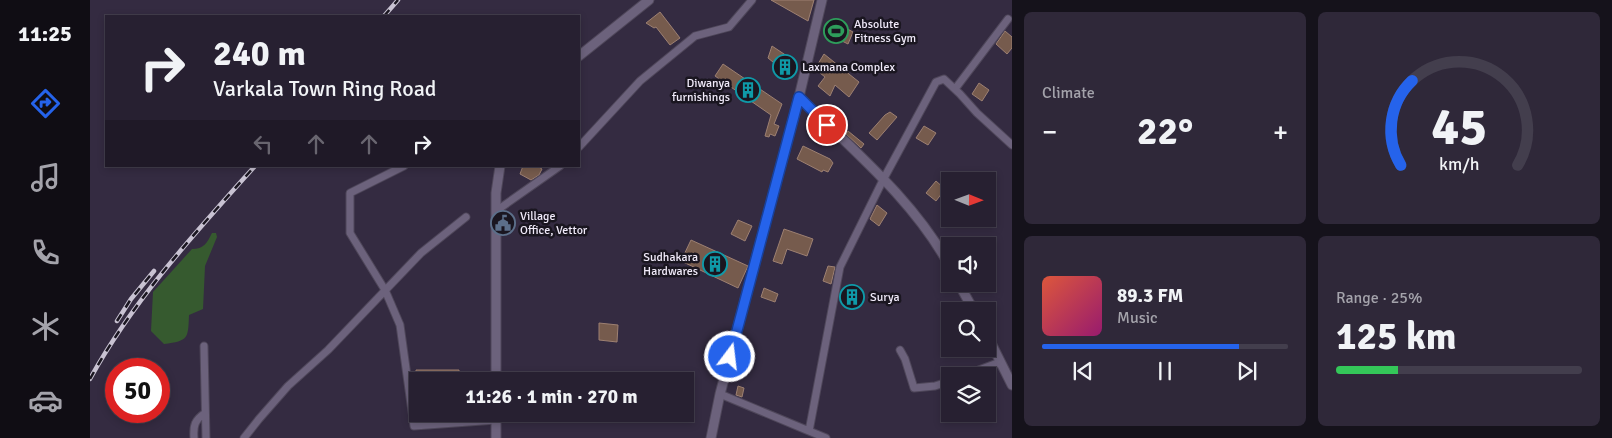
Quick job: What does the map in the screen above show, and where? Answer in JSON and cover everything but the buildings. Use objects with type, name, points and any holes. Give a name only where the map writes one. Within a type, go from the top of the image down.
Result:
[{"type":"main road","points":[[580,55],[649,0]]},
{"type":"main road","points":[[711,438],[720,394],[799,97],[822,0]]},
{"type":"main road","points":[[799,97],[883,180],[934,238],[941,251]]},
{"type":"main road","points":[[496,372],[496,193],[500,167]]},
{"type":"main road","points":[[996,354],[1012,384]]},
{"type":"main road","points":[[496,422],[496,438]]},
{"type":"street","points":[[580,146],[640,81],[695,36],[729,27],[752,0]]},
{"type":"street","points":[[955,89],[1008,19]]},
{"type":"street","points":[[809,431],[840,266],[883,180],[936,82],[941,79],[944,80],[955,89],[977,113],[1012,145]]},
{"type":"street","points":[[402,167],[350,194],[350,233],[385,290],[400,325],[409,390]]},
{"type":"street","points":[[496,211],[559,167]]},
{"type":"street","points":[[244,438],[288,386],[328,350],[421,253],[466,217]]},
{"type":"street","points":[[204,346],[206,438]]},
{"type":"street","points":[[900,350],[905,359],[914,388],[941,384]]},
{"type":"street","points":[[987,367],[1000,362]]},
{"type":"street","points":[[720,394],[826,438]]},
{"type":"street","points":[[194,438],[194,425],[197,418],[205,413]]},
{"type":"street","points":[[413,422],[414,426],[450,422]]},
{"type":"green space","points":[[212,233],[216,233],[217,237],[205,266],[203,309],[189,315],[188,329],[183,340],[164,344],[151,331],[153,292],[192,249],[205,245]]},
{"type":"railway","points":[[385,15],[398,0]]},
{"type":"railway","points":[[90,379],[126,321],[166,268],[254,167]]},
{"type":"railway","points":[[117,321],[131,299],[154,271]]},
{"type":"place","name":"Absolute Fitness Gym","points":[[836,31]]},
{"type":"place","name":"Laxmana Complex","points":[[785,67]]},
{"type":"place","name":"Diwanya furnishings","points":[[748,90]]},
{"type":"place","name":"Village Office, Vettor","points":[[503,223]]},
{"type":"place","name":"Sudhakara Hardwares","points":[[715,264]]},
{"type":"place","name":"Surya","points":[[852,297]]},
{"type":"route","points":[[730,357],[799,97],[827,125]]}]
